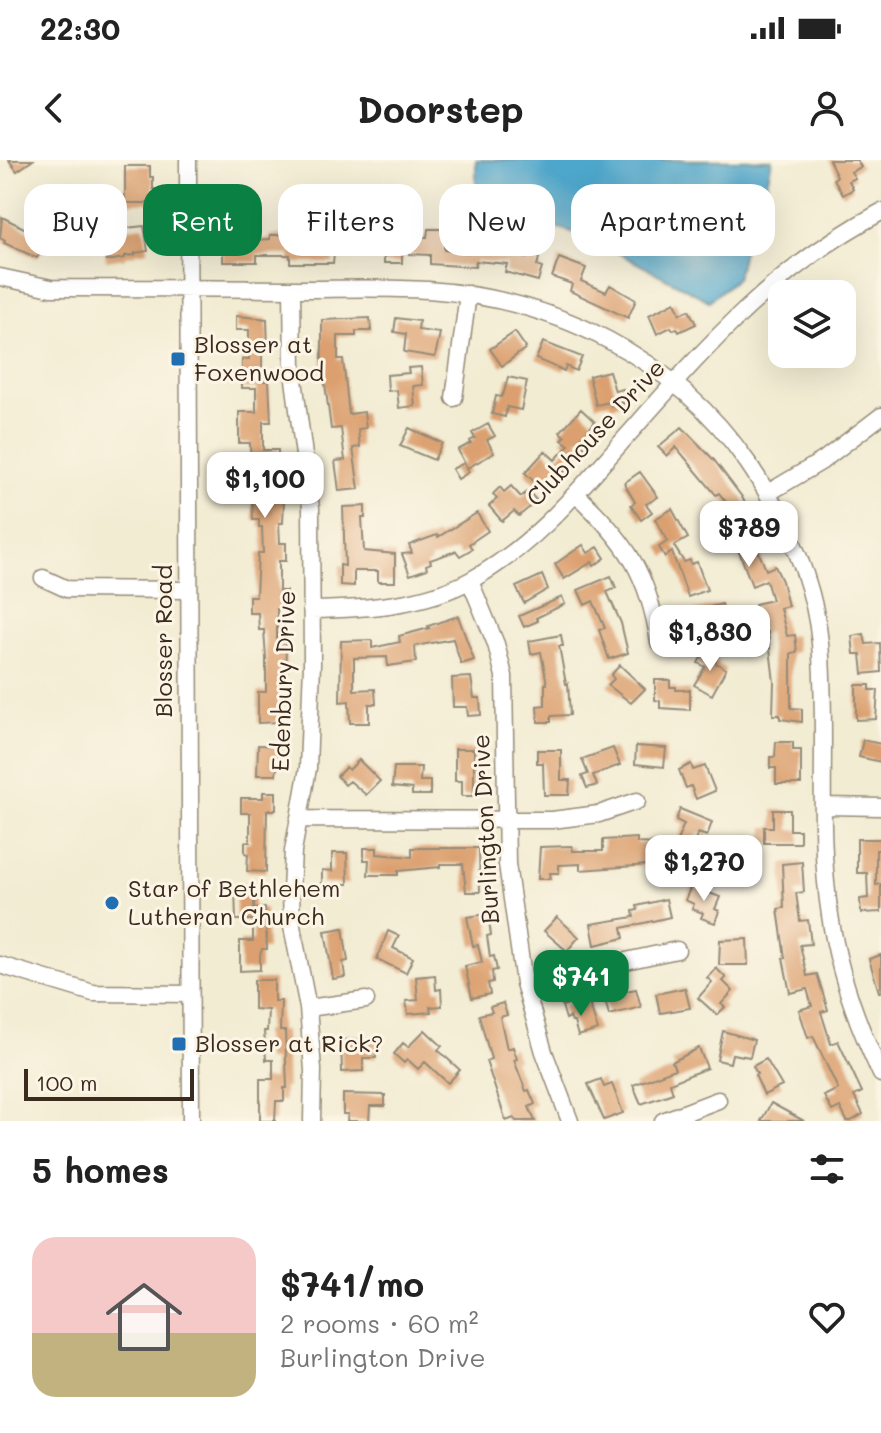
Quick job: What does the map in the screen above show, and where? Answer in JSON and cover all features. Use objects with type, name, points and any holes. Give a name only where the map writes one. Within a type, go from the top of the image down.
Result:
[{"type":"street","name":"Blosser Road","points":[[188,160],[191,1121]]},
{"type":"street","name":"Clubhouse Drive","points":[[311,610],[397,604],[434,595],[470,581],[512,554],[555,517],[724,329],[763,291],[816,252],[881,212]]},
{"type":"street","points":[[0,277],[51,288],[428,290],[508,301],[580,325],[617,343],[674,384],[710,415],[729,436],[768,493],[792,541],[809,589],[819,633],[824,689],[824,806],[830,915],[843,977],[861,1033],[881,1074]]},
{"type":"street","name":"Edenbury Drive","points":[[292,289],[293,372],[311,508],[311,720],[308,768],[293,851],[291,891],[292,926],[308,1008],[313,1070],[312,1121]]},
{"type":"street","points":[[454,398],[468,294]]},
{"type":"street","points":[[768,493],[822,461],[881,416]]},
{"type":"street","points":[[576,494],[605,521],[629,551],[643,578],[654,611],[659,642]]},
{"type":"street","points":[[43,578],[67,589],[187,590]]},
{"type":"street","name":"Burlington Drive","points":[[470,581],[496,644],[504,676],[510,894],[524,983],[544,1052],[570,1121]]},
{"type":"street","points":[[300,819],[552,820],[599,814],[637,801]]},
{"type":"street","points":[[824,806],[881,807]]},
{"type":"street","points":[[524,983],[677,950]]},
{"type":"street","points":[[0,965],[93,993],[190,994]]},
{"type":"street","points":[[308,1008],[366,1000]]},
{"type":"street","points":[[663,1121],[718,1100]]},
{"type":"water","points":[[476,160],[772,160],[767,184],[571,184],[571,232],[555,227],[555,184],[476,184]]},
{"type":"water","points":[[624,256],[742,256],[737,278],[709,301]]},
{"type":"building","points":[[9,160],[33,160],[17,171]]},
{"type":"building","points":[[829,160],[857,160],[861,167],[851,172],[855,178],[849,181],[853,189],[843,195],[834,179],[837,176]]},
{"type":"building","points":[[125,166],[150,166],[153,184],[143,184],[143,203],[127,203]]},
{"type":"building","points":[[2,217],[24,228],[24,252],[4,243],[0,238]]},
{"type":"building","points":[[143,226],[143,252],[127,256],[127,228]]},
{"type":"building","points":[[428,229],[439,229],[439,256],[539,258],[537,266],[542,268],[538,281],[505,272],[507,264],[476,261],[475,267],[430,264],[430,255],[423,255],[423,237],[427,237]]},
{"type":"building","points":[[270,235],[278,235],[278,255],[262,255],[262,240],[270,239]]},
{"type":"building","points":[[105,256],[125,256],[125,258],[106,261]]},
{"type":"building","points":[[223,256],[257,256],[257,262],[223,262]]},
{"type":"building","points":[[290,256],[334,256],[333,263],[290,263]]},
{"type":"building","points":[[384,256],[402,256],[402,263],[384,263]]},
{"type":"building","points":[[559,258],[586,268],[581,281],[606,292],[610,285],[636,300],[628,318],[570,291],[572,284],[552,277]]},
{"type":"building","points":[[675,302],[680,314],[689,310],[696,324],[679,332],[671,327],[657,334],[649,315]]},
{"type":"building","points":[[236,316],[267,319],[268,350],[262,350],[262,381],[269,381],[271,422],[263,422],[263,450],[278,450],[278,469],[271,469],[270,498],[284,498],[283,523],[279,523],[280,543],[286,543],[286,561],[279,561],[279,591],[286,591],[286,609],[277,609],[277,641],[286,641],[285,701],[278,701],[278,722],[258,723],[258,692],[266,692],[266,658],[264,630],[259,630],[258,613],[249,613],[249,596],[256,596],[258,553],[263,553],[262,527],[259,527],[259,520],[253,520],[250,443],[239,443],[239,412],[256,412],[256,388],[242,388],[242,359],[249,359],[249,330],[236,330]]},
{"type":"building","points":[[370,318],[371,331],[356,331],[356,336],[338,336],[338,359],[343,359],[349,414],[364,412],[366,428],[358,429],[360,447],[353,448],[359,489],[339,491],[335,461],[345,460],[341,428],[331,429],[322,361],[322,320]]},
{"type":"building","points":[[396,318],[419,321],[418,330],[440,333],[435,357],[404,352],[406,334],[394,332]]},
{"type":"building","points":[[515,332],[526,348],[502,366],[490,349]]},
{"type":"building","points":[[543,342],[582,357],[576,371],[566,366],[564,371],[536,359]]},
{"type":"building","points":[[421,367],[423,385],[413,386],[415,406],[399,408],[397,390],[388,391],[387,375],[409,373],[408,368]]},
{"type":"building","points":[[609,371],[615,391],[623,389],[626,402],[611,406],[610,402],[596,405],[589,376]]},
{"type":"building","points":[[508,377],[527,381],[521,410],[507,407],[505,417],[492,414],[496,396],[501,397]]},
{"type":"building","points":[[581,409],[595,422],[578,441],[585,447],[560,476],[556,471],[540,487],[525,473],[545,451],[555,460],[569,445],[562,440],[565,437],[560,432]]},
{"type":"building","points":[[488,424],[495,436],[487,440],[494,453],[467,468],[458,450],[471,443],[475,438],[472,433]]},
{"type":"building","points":[[682,427],[714,460],[742,497],[750,513],[744,516],[766,570],[775,566],[782,581],[788,606],[780,608],[787,636],[795,635],[797,652],[791,653],[791,708],[802,709],[802,722],[773,715],[774,682],[768,632],[762,634],[755,604],[772,600],[766,580],[752,586],[721,518],[733,511],[676,447],[667,456],[658,447]]},
{"type":"building","points":[[409,428],[442,443],[434,460],[400,446]]},
{"type":"building","points":[[464,463],[469,472],[458,479],[452,469]]},
{"type":"building","points":[[640,472],[658,497],[646,504],[652,512],[641,520],[631,505],[635,502],[624,483]]},
{"type":"building","points":[[511,486],[521,497],[528,491],[537,501],[519,516],[514,511],[502,521],[489,506],[497,499],[493,494],[500,487],[504,492]]},
{"type":"building","points":[[365,506],[365,518],[362,518],[364,551],[395,554],[395,582],[378,582],[378,571],[354,571],[354,586],[340,585],[340,565],[345,566],[343,507]]},
{"type":"building","points":[[672,509],[688,538],[674,546],[684,562],[697,562],[707,590],[688,597],[672,552],[665,557],[659,547],[668,541],[655,519]]},
{"type":"building","points":[[477,513],[488,531],[469,544],[472,549],[460,556],[456,551],[430,560],[427,569],[410,575],[402,554],[412,553],[409,545],[438,537]]},
{"type":"building","points":[[583,545],[588,553],[598,547],[605,558],[564,579],[555,564]]},
{"type":"building","points":[[542,575],[548,589],[524,603],[516,587]]},
{"type":"building","points":[[611,576],[616,588],[607,592],[621,623],[628,653],[609,659],[599,630],[605,628],[593,601],[585,605],[578,590]]},
{"type":"building","points":[[562,597],[565,604],[524,627],[519,616]]},
{"type":"building","points":[[722,604],[730,634],[707,640],[701,620],[692,623],[690,612]]},
{"type":"building","points":[[458,616],[474,660],[461,664],[453,639],[415,646],[416,662],[388,666],[387,657],[354,658],[354,690],[375,689],[376,704],[369,704],[369,723],[350,723],[349,701],[340,702],[341,641],[372,640],[372,648],[400,642],[399,636]]},
{"type":"building","points":[[864,634],[866,644],[880,643],[881,672],[863,674],[861,654],[854,654],[852,636]]},
{"type":"building","points":[[561,635],[563,646],[559,646],[568,683],[570,715],[551,716],[551,722],[538,722],[537,706],[545,705],[547,684],[541,652],[531,654],[529,641]]},
{"type":"building","points":[[706,650],[718,656],[714,662],[726,669],[712,695],[694,685],[705,667],[698,663]]},
{"type":"building","points":[[620,665],[645,689],[631,703],[608,685],[614,679],[611,675]]},
{"type":"building","points":[[471,677],[474,698],[480,698],[481,715],[468,716],[467,707],[453,707],[452,678]]},
{"type":"building","points":[[655,680],[670,680],[670,687],[676,687],[676,690],[690,690],[690,710],[660,708],[660,701],[655,700]]},
{"type":"building","points":[[856,685],[870,685],[870,690],[878,690],[876,719],[856,720]]},
{"type":"building","points":[[863,740],[881,744],[881,762],[859,757]]},
{"type":"building","points":[[776,742],[793,742],[793,750],[801,750],[801,784],[776,784],[776,768],[770,768],[770,757],[775,757]]},
{"type":"building","points":[[258,745],[279,746],[276,775],[257,775]]},
{"type":"building","points":[[636,746],[666,748],[664,767],[635,764]]},
{"type":"building","points":[[613,748],[620,765],[593,775],[597,785],[587,788],[582,776],[588,774],[582,759]]},
{"type":"building","points":[[455,749],[474,749],[474,796],[462,796],[462,781],[455,781]]},
{"type":"building","points":[[537,750],[561,750],[561,780],[570,780],[569,795],[544,795],[543,763],[537,763]]},
{"type":"building","points":[[359,760],[380,781],[366,795],[350,781],[345,785],[337,776]]},
{"type":"building","points":[[691,764],[693,770],[705,766],[715,791],[696,799],[691,786],[686,788],[679,770]]},
{"type":"building","points":[[394,767],[421,767],[420,781],[430,781],[430,795],[412,795],[412,789],[392,787]]},
{"type":"building","points":[[263,792],[276,792],[276,810],[267,810],[266,872],[247,871],[245,842],[250,842],[250,813],[241,813],[241,798],[263,798]]},
{"type":"building","points":[[680,809],[712,822],[707,836],[698,833],[691,850],[676,843],[684,824],[676,820]]},
{"type":"building","points":[[773,810],[790,810],[790,830],[800,830],[800,843],[764,843],[764,827],[773,827]]},
{"type":"building","points":[[637,838],[637,843],[660,844],[662,864],[580,870],[580,864],[559,865],[559,873],[550,873],[551,879],[538,879],[540,847],[572,846],[573,851],[603,851],[603,840]]},
{"type":"building","points":[[857,839],[881,839],[881,850],[876,850],[876,885],[881,884],[881,912],[861,913],[860,899],[868,898],[867,873],[857,873]]},
{"type":"building","points":[[364,848],[377,848],[377,854],[412,857],[412,848],[479,848],[480,892],[466,892],[463,864],[440,864],[440,867],[398,871],[398,875],[368,875],[369,860],[364,860]]},
{"type":"building","points":[[332,853],[347,853],[348,884],[322,884],[322,870],[332,871]]},
{"type":"building","points":[[802,862],[804,892],[796,893],[800,921],[808,920],[811,944],[800,945],[807,976],[817,974],[828,1010],[821,1012],[831,1044],[838,1041],[862,1092],[854,1096],[863,1114],[851,1121],[847,1121],[840,1107],[832,1111],[824,1096],[838,1089],[813,1036],[808,1038],[799,1010],[812,1006],[807,989],[790,993],[783,958],[778,909],[784,908],[782,864]]},
{"type":"building","points":[[254,886],[254,909],[265,908],[267,949],[262,949],[260,955],[260,970],[240,971],[240,941],[253,941],[253,920],[236,920],[235,887]]},
{"type":"building","points":[[691,886],[720,897],[715,909],[719,911],[715,923],[701,918],[703,913],[692,909],[694,904],[685,900]]},
{"type":"building","points":[[666,899],[670,917],[622,928],[624,938],[595,945],[591,924],[634,917],[633,911],[638,910],[637,906]]},
{"type":"building","points":[[488,914],[490,957],[494,956],[497,970],[492,971],[493,982],[488,983],[490,994],[472,998],[465,966],[482,962],[478,945],[473,946],[467,917]]},
{"type":"building","points":[[557,917],[579,937],[567,951],[544,931]]},
{"type":"building","points":[[343,928],[348,961],[343,962],[345,977],[333,979],[325,931]]},
{"type":"building","points":[[388,931],[399,936],[393,948],[413,958],[406,973],[377,959]]},
{"type":"building","points":[[747,939],[748,965],[719,965],[720,940]]},
{"type":"building","points":[[881,955],[881,992],[879,992],[869,959]]},
{"type":"building","points":[[716,968],[733,991],[721,1004],[725,1007],[717,1015],[698,998],[712,982],[707,978]]},
{"type":"building","points":[[435,975],[436,990],[441,989],[442,1006],[430,1007],[431,1012],[408,1014],[406,1001],[418,1000],[416,977]]},
{"type":"building","points":[[254,980],[274,980],[274,1001],[281,1001],[280,1031],[285,1031],[287,1088],[284,1088],[284,1101],[276,1101],[275,1121],[260,1121],[260,1079],[273,1079],[273,1060],[266,1060],[264,1031],[267,1031],[268,1010],[254,1009]]},
{"type":"building","points":[[685,988],[690,1008],[660,1013],[656,994]]},
{"type":"building","points":[[636,989],[641,1007],[609,1015],[604,996]]},
{"type":"building","points":[[574,1002],[576,1007],[589,1003],[598,1030],[578,1036],[574,1022],[570,1017],[566,1019],[562,1006]]},
{"type":"building","points":[[503,1003],[507,1015],[500,1017],[507,1049],[513,1047],[517,1059],[514,1060],[526,1091],[529,1090],[535,1104],[529,1107],[535,1121],[516,1121],[514,1118],[506,1121],[486,1061],[491,1059],[479,1015],[492,1012],[490,1007]]},
{"type":"building","points":[[425,1030],[442,1046],[438,1050],[460,1070],[448,1083],[425,1062],[418,1069],[407,1059],[404,1063],[394,1054],[403,1043],[408,1047]]},
{"type":"building","points":[[723,1031],[754,1040],[750,1057],[732,1054],[730,1063],[717,1060]]},
{"type":"building","points":[[375,1039],[376,1058],[363,1058],[363,1071],[342,1072],[341,1040]]},
{"type":"building","points":[[699,1048],[707,1068],[670,1083],[673,1093],[641,1104],[633,1085],[675,1069],[672,1062]]},
{"type":"building","points":[[766,1059],[782,1086],[764,1095],[753,1066]]},
{"type":"building","points":[[601,1079],[604,1087],[612,1084],[623,1113],[604,1120],[588,1084]]},
{"type":"building","points":[[343,1094],[385,1095],[385,1106],[370,1106],[369,1121],[347,1121],[348,1114],[343,1114]]},
{"type":"building","points":[[771,1103],[804,1121],[761,1121]]},
{"type":"place","name":"Blosser at Foxenwood","points":[[178,359]]},
{"type":"place","name":"Star of Bethlehem Lutheran Church","points":[[112,903]]},
{"type":"place","name":"Blosser at Rick?","points":[[179,1044]]}]
